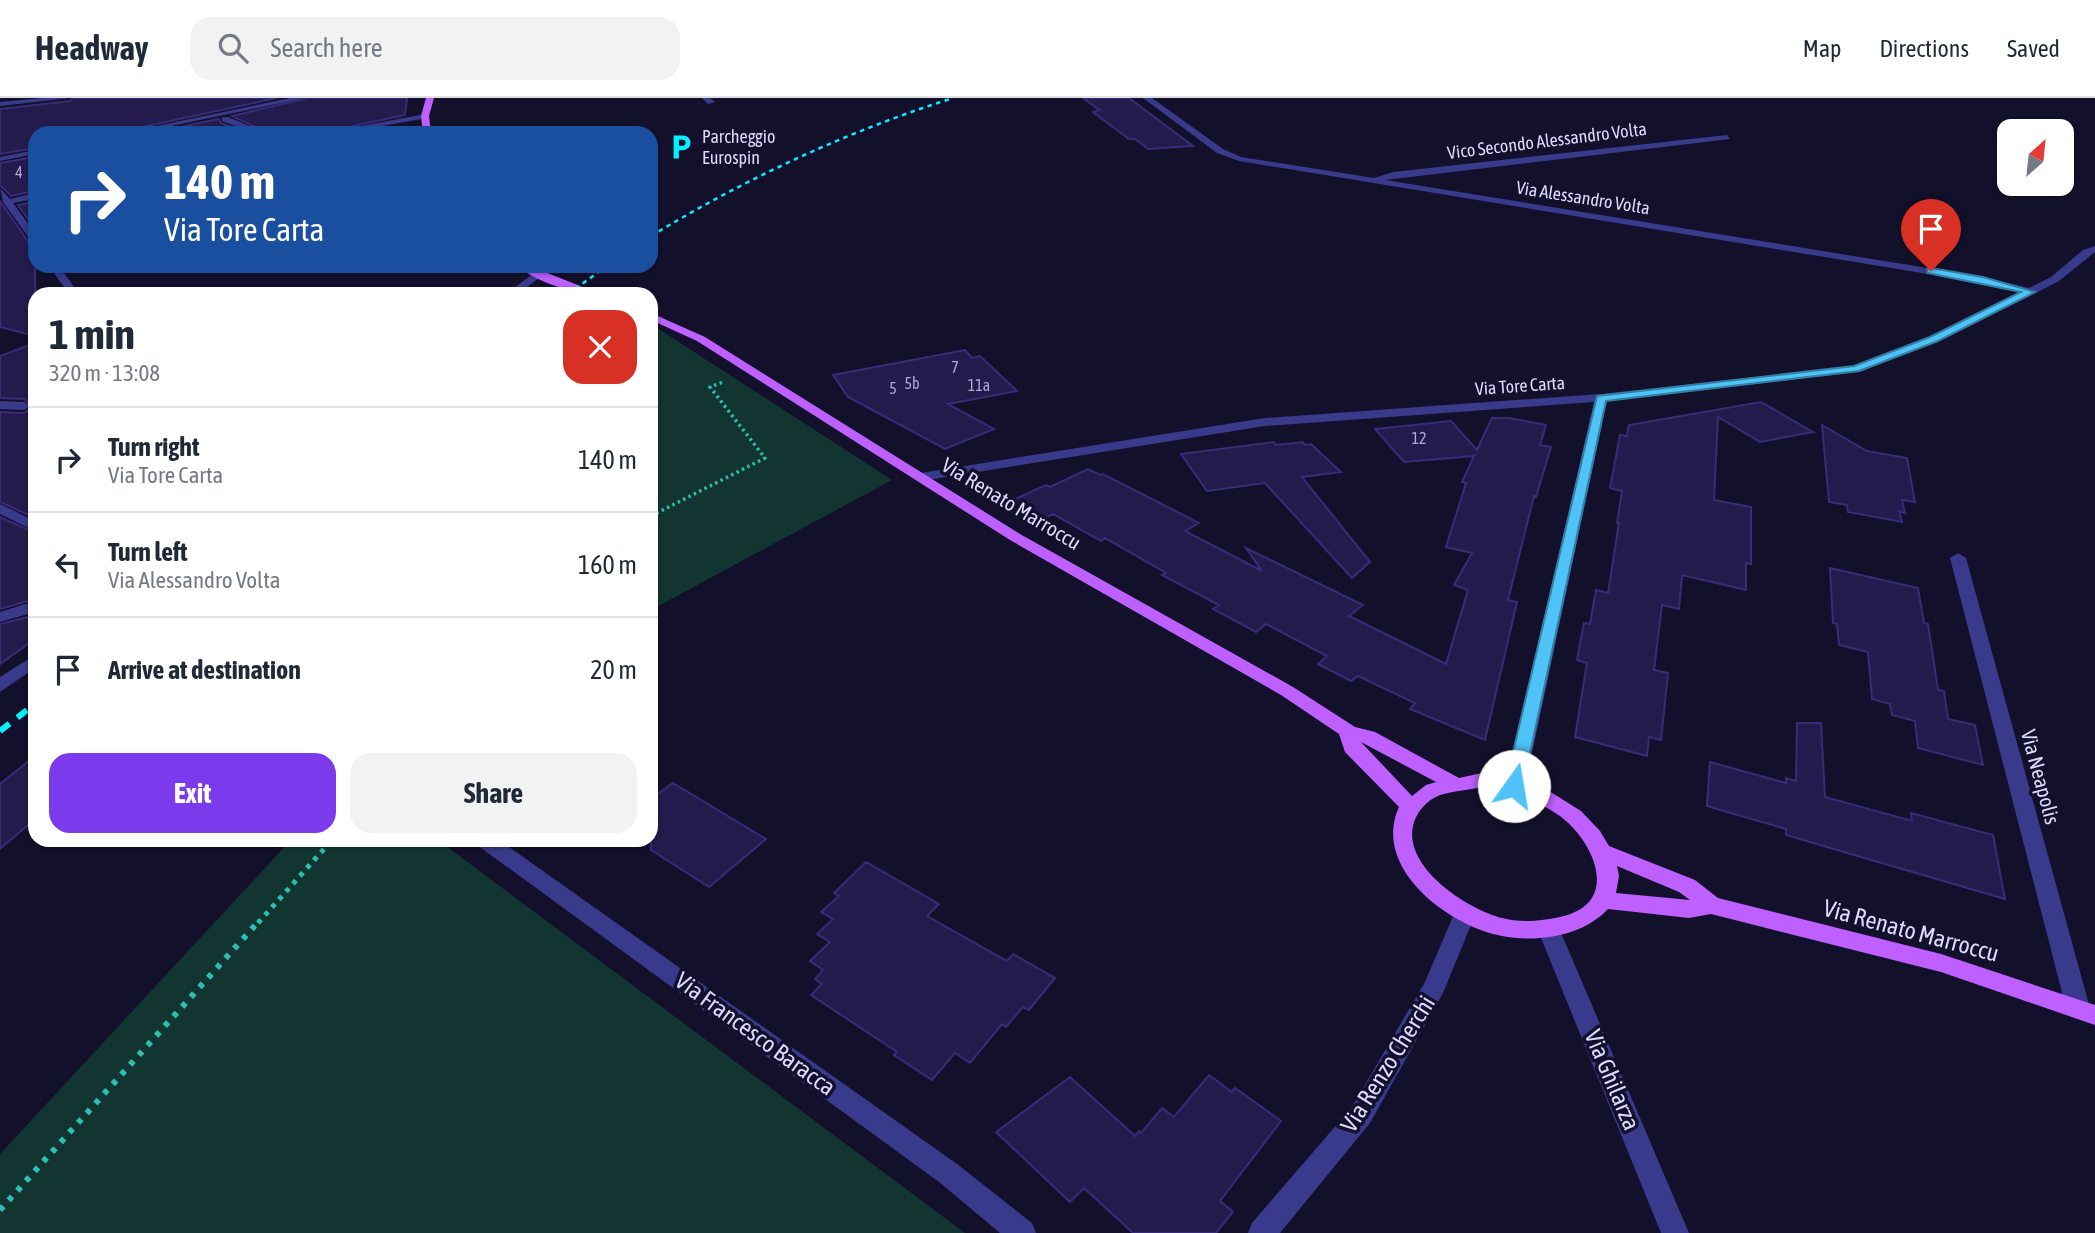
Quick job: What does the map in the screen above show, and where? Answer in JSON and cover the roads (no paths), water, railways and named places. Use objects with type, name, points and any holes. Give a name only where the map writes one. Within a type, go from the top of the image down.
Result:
[{"type":"main road","points":[[427,126],[425,116],[430,98]]},
{"type":"main road","points":[[425,116],[442,98]]},
{"type":"main road","points":[[535,273],[574,287]]},
{"type":"main road","name":"Via Renato Marroccu","points":[[658,319],[701,339],[1015,537],[1287,691],[1348,731],[1368,737],[1452,782]]},
{"type":"main road","name":"Via Renato Marroccu","points":[[1348,731],[1352,747],[1409,805]]},
{"type":"main road","points":[[1482,780],[1514,786],[1547,798],[1575,817],[1596,841],[1607,866],[1606,890],[1593,911],[1568,925],[1535,930],[1500,926],[1465,913],[1434,894],[1413,871],[1401,847],[1401,824],[1409,805],[1427,790],[1452,782],[1482,780]]},
{"type":"main road","name":"Via Renato Marroccu","points":[[1601,851],[1687,886],[1711,905],[1941,963],[2086,1011]]},
{"type":"main road","name":"Via Renato Marroccu","points":[[1600,900],[1689,909],[1711,905]]},
{"type":"street","points":[[0,104],[66,98]]},
{"type":"street","points":[[162,126],[301,98]]},
{"type":"street","name":"Via Alessandro Volta","points":[[1147,98],[1220,151],[1239,159],[1969,278],[2030,292]]},
{"type":"street","points":[[368,126],[425,116]]},
{"type":"street","points":[[225,119],[244,126]]},
{"type":"street","name":"Vico Secondo Alessandro Volta","points":[[1371,182],[1393,175],[1727,136]]},
{"type":"street","points":[[0,159],[28,153]]},
{"type":"street","points":[[0,191],[28,230]]},
{"type":"street","points":[[7,202],[28,198]]},
{"type":"street","name":"Via Tore Carta","points":[[921,477],[1265,422],[1601,398],[1856,369],[1934,339],[2030,292],[2055,279],[2086,252],[2095,249]]},
{"type":"street","points":[[521,287],[538,275]]},
{"type":"street","points":[[1514,786],[1601,398]]},
{"type":"street","points":[[0,405],[24,406]]},
{"type":"street","points":[[0,508],[28,523]]},
{"type":"street","name":"Via Neapolis","points":[[1958,558],[2086,1011]]},
{"type":"street","points":[[0,617],[28,610]]},
{"type":"street","points":[[0,685],[28,665]]},
{"type":"street","name":"Via Francesco Baracca","points":[[494,847],[948,1173],[1022,1233]]},
{"type":"street","name":"Via Renzo Cherchi","points":[[1262,1233],[1361,1115],[1436,986],[1465,913]]},
{"type":"street","name":"Via Ghilarza","points":[[1548,928],[1675,1233]]},
{"type":"railway","points":[[658,232],[798,158],[874,126],[953,98]]},
{"type":"railway","points":[[578,287],[597,273]]},
{"type":"railway","points":[[0,731],[28,709]]},
{"type":"place","name":"Parcheggio Eurospin","points":[[681,147]]}]
